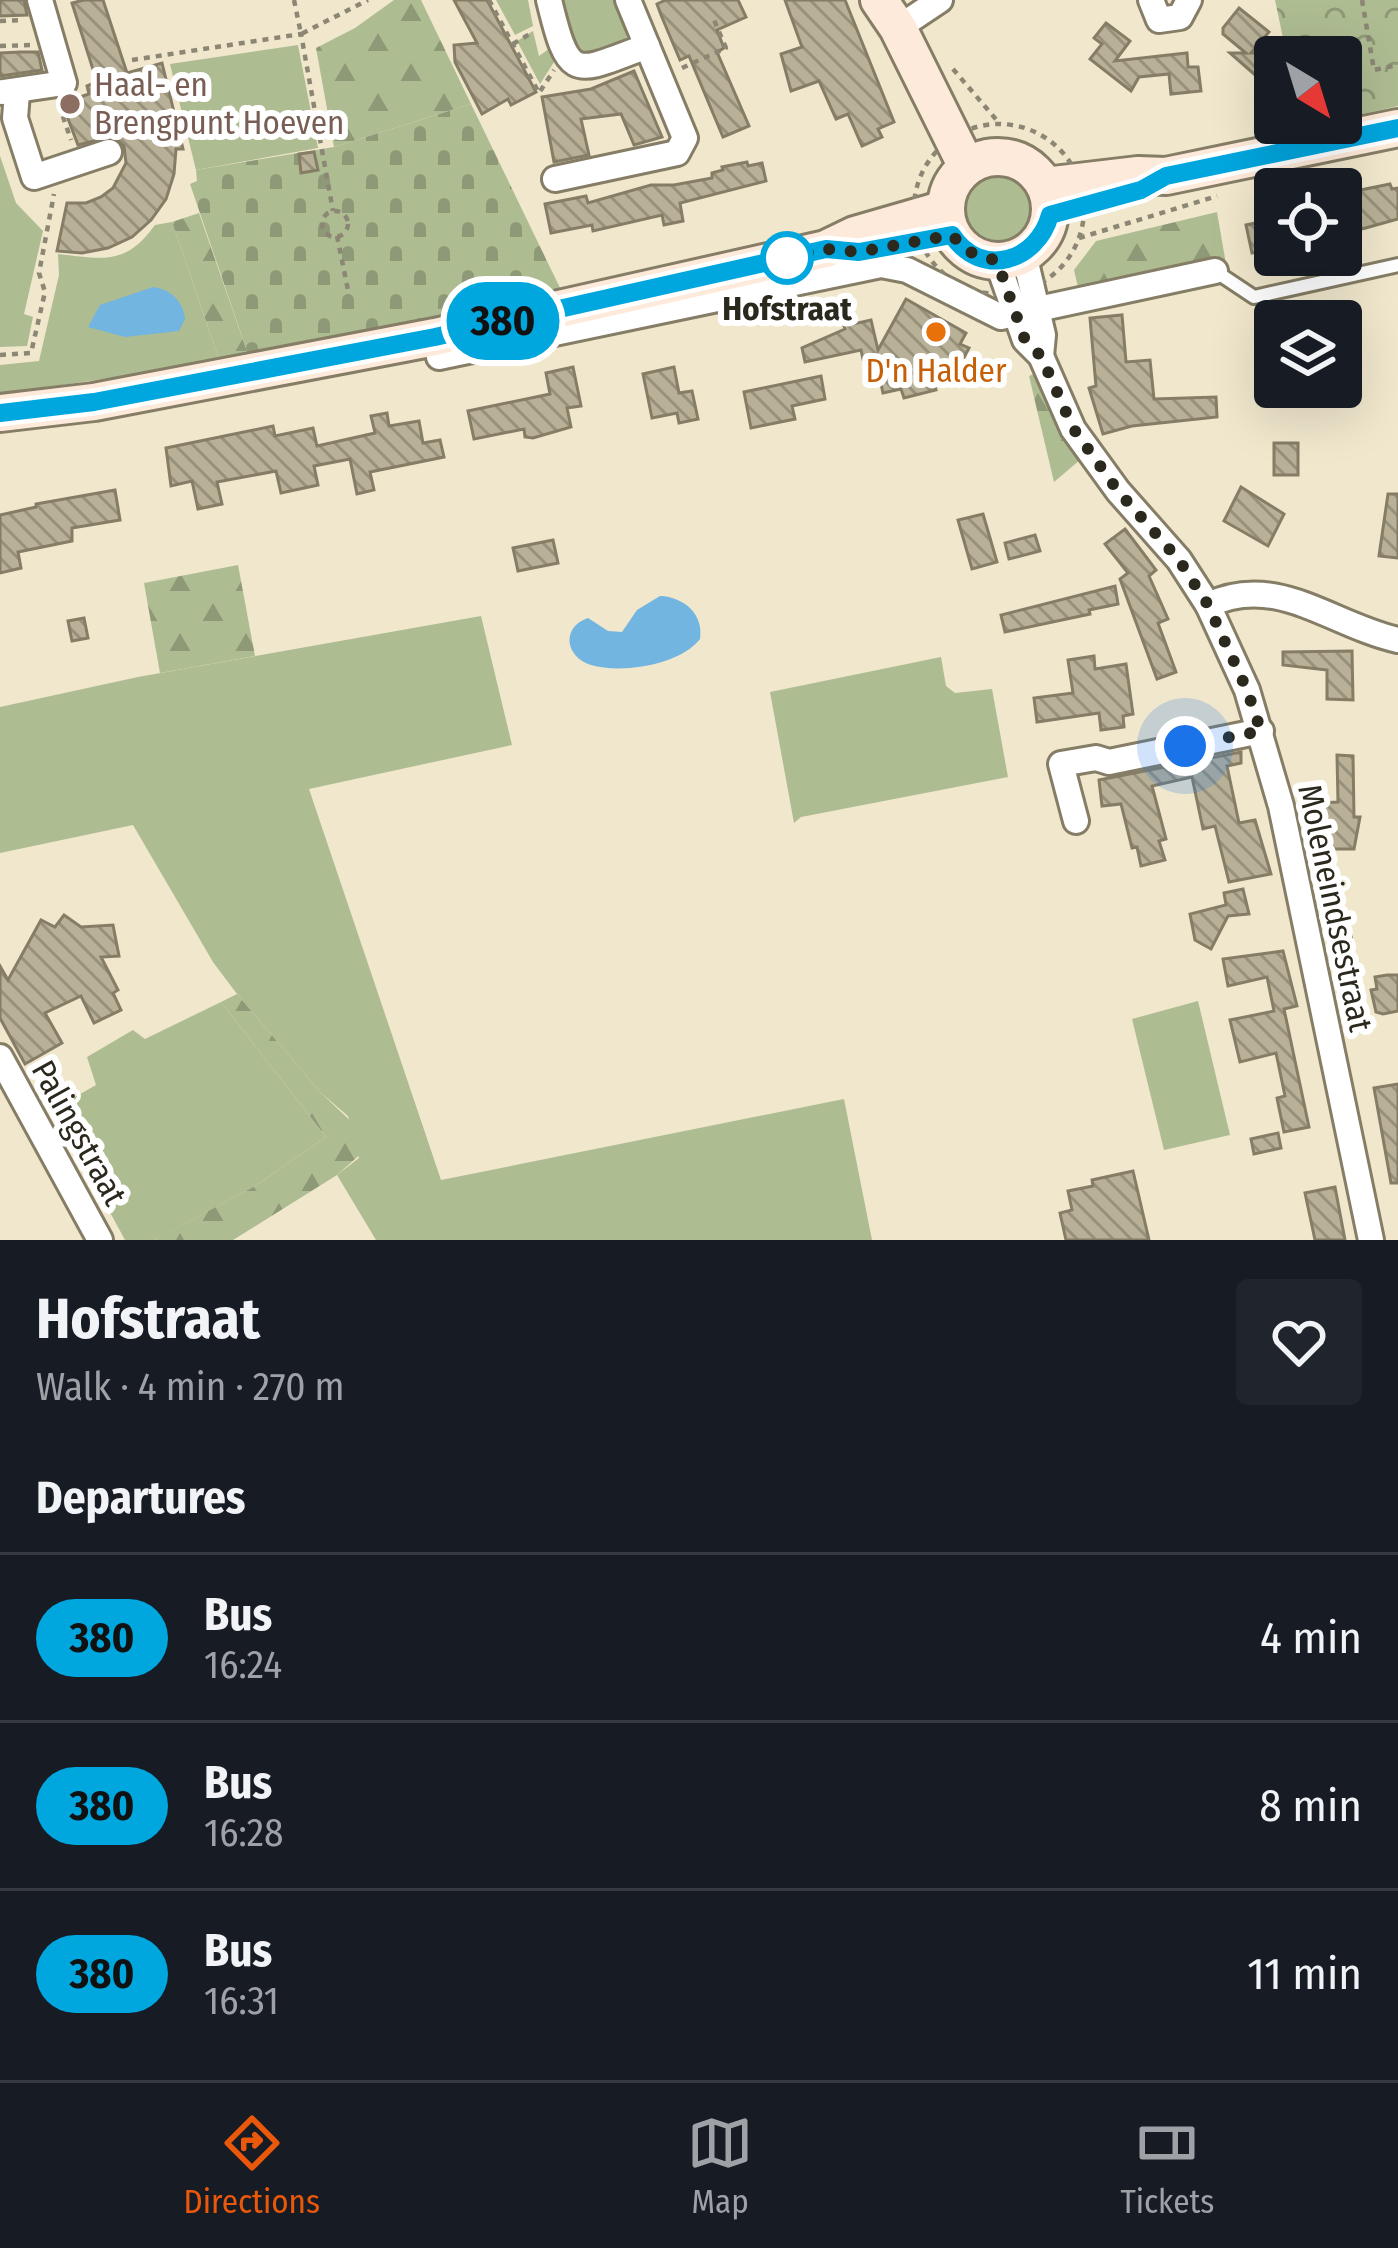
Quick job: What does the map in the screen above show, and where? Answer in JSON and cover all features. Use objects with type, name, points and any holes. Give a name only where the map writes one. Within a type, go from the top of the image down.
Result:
[{"type":"main road","points":[[888,14],[957,99],[978,162]]},
{"type":"main road","points":[[1058,213],[1029,167],[1017,160],[978,162],[951,186],[949,222],[967,251],[1022,290],[1038,242],[1058,213],[1141,190],[1166,176],[1398,128]]},
{"type":"main road","points":[[0,413],[94,402],[435,337],[826,249],[856,235],[949,222]]},
{"type":"street","points":[[40,0],[64,83],[8,92],[34,177],[110,152]]},
{"type":"street","points":[[549,0],[565,54],[574,64],[590,68],[647,46]]},
{"type":"street","points":[[555,179],[676,153],[685,138],[628,0]]},
{"type":"street","points":[[888,14],[940,0]]},
{"type":"street","points":[[1151,0],[1159,20],[1180,17],[1189,0]]},
{"type":"street","points":[[435,337],[439,357],[881,265],[907,270],[990,313],[1022,290],[1215,271]]},
{"type":"street","name":"Moleneindsestraat","points":[[1022,290],[1025,340],[1041,356],[1073,428],[1118,491],[1179,560],[1208,605],[1247,690],[1261,731],[1312,951],[1372,1240]]},
{"type":"street","points":[[1208,605],[1232,594],[1272,594],[1364,632],[1398,640]]},
{"type":"street","points":[[1076,821],[1061,764],[1096,758],[1109,762],[1261,731]]},
{"type":"street","name":"Palingstraat","points":[[0,1057],[100,1240]]},
{"type":"lane","points":[[1215,271],[1254,297],[1398,266]]},
{"type":"path","points":[[294,0],[333,211]]},
{"type":"path","points":[[132,60],[301,34],[368,0]]},
{"type":"path","points":[[489,0],[539,93],[565,54]]},
{"type":"path","points":[[1362,0],[1374,70],[1398,65]]},
{"type":"path","points":[[660,77],[726,48],[714,20]]},
{"type":"path","points":[[0,356],[31,353],[45,292],[39,273],[67,166],[53,87]]},
{"type":"path","points":[[1022,290],[1058,271],[1058,213],[1218,196]]},
{"type":"path","points":[[333,211],[341,212],[348,224],[338,236],[329,236],[322,226],[323,218],[333,211]]},
{"type":"path","points":[[338,236],[349,295]]},
{"type":"green space","points":[[394,0],[421,0],[471,104],[334,147],[316,48]]},
{"type":"green space","points":[[496,0],[528,0],[533,26],[515,35]]},
{"type":"green space","points":[[555,0],[621,0],[629,32],[626,38],[587,55],[576,52]]},
{"type":"green space","points":[[1275,0],[1398,0],[1398,106],[1362,114],[1362,36],[1283,36]]},
{"type":"green space","points":[[533,31],[539,56],[549,49],[556,59],[540,84],[517,41]]},
{"type":"green space","points":[[298,45],[318,148],[196,170],[170,64]]},
{"type":"green space","points":[[471,104],[561,290],[249,357],[190,184],[197,181],[196,170],[334,147]]},
{"type":"green space","points":[[0,156],[16,203],[43,231],[24,314],[33,317],[27,346],[0,347]]},
{"type":"green space","points":[[998,176],[1021,186],[1031,209],[1021,232],[998,242],[975,232],[965,209],[975,186]]},
{"type":"green space","points":[[1217,212],[1227,270],[1080,296],[1074,270],[1096,241]]},
{"type":"green space","points":[[199,213],[249,357],[220,362],[172,222]]},
{"type":"green space","points":[[172,222],[220,362],[0,394],[0,365],[39,361],[59,275],[58,254],[123,254],[155,225]]},
{"type":"green space","points":[[1034,374],[1081,459],[1054,482],[1029,376]]},
{"type":"green space","points":[[238,565],[255,656],[160,673],[144,583]]},
{"type":"green space","points":[[481,616],[512,745],[309,789],[441,1180],[844,1099],[872,1240],[376,1240],[337,1175],[359,1158],[348,1116],[321,1093],[213,962],[133,825],[0,853],[0,707],[138,677]]},
{"type":"green space","points":[[941,657],[946,686],[955,693],[992,689],[1008,777],[801,817],[794,823],[770,692]]},
{"type":"green space","points":[[237,994],[321,1093],[357,1127],[363,1152],[337,1175],[233,1240],[154,1240],[255,1186],[326,1137],[221,1002]]},
{"type":"green space","points":[[1198,1001],[1230,1135],[1164,1150],[1132,1019]]},
{"type":"green space","points":[[221,1002],[326,1137],[255,1186],[164,1235],[154,1240],[125,1240],[54,1109],[96,1085],[87,1057],[133,1030],[145,1039]]},
{"type":"water","points":[[153,287],[178,301],[185,319],[179,331],[125,337],[88,327],[100,305]]},
{"type":"water","points":[[660,596],[684,603],[695,615],[700,639],[691,648],[665,661],[634,668],[604,668],[576,656],[570,635],[579,622],[588,618],[608,631],[622,632],[637,610]]},
{"type":"building","points":[[0,0],[24,0],[27,15],[0,16]]},
{"type":"building","points":[[103,0],[127,73],[162,63],[183,149],[176,149],[166,199],[151,220],[132,237],[82,253],[57,251],[67,203],[101,197],[113,188],[126,163],[124,146],[113,136],[78,145],[62,103],[89,94],[87,86],[97,82],[72,3]]},
{"type":"building","points":[[454,0],[487,0],[536,92],[511,105],[508,99],[482,114],[455,62],[454,45],[477,43]]},
{"type":"building","points":[[738,0],[746,17],[717,30],[724,48],[717,52],[749,126],[723,137],[689,56],[680,60],[661,15],[657,4]]},
{"type":"building","points":[[785,0],[845,0],[894,122],[878,129],[882,137],[862,146],[848,114],[836,119],[819,81],[791,91],[781,54],[802,47]]},
{"type":"building","points":[[1239,8],[1269,32],[1254,36],[1254,74],[1230,53],[1246,53],[1223,34]]},
{"type":"building","points":[[1106,23],[1130,41],[1115,61],[1187,53],[1188,67],[1198,67],[1201,91],[1171,94],[1169,74],[1139,77],[1131,91],[1090,59],[1102,44],[1094,38]]},
{"type":"building","points":[[38,52],[42,70],[0,76],[0,53]]},
{"type":"building","points":[[634,71],[662,137],[634,145],[621,114],[581,119],[589,155],[554,162],[542,97],[591,89]]},
{"type":"building","points":[[314,152],[318,170],[301,173],[299,154]]},
{"type":"building","points":[[747,162],[748,166],[762,163],[766,181],[680,203],[683,221],[664,225],[662,215],[593,231],[592,225],[551,233],[545,204],[586,196],[588,203],[651,185],[712,178],[722,167]]},
{"type":"building","points":[[1390,184],[1398,188],[1398,219],[1362,229],[1362,190]]},
{"type":"building","points":[[1254,223],[1254,253],[1252,253],[1246,225]]},
{"type":"building","points":[[906,299],[966,333],[960,344],[969,348],[956,373],[928,357],[936,390],[904,398],[901,389],[883,393],[875,357],[863,359],[861,350],[805,362],[802,348],[844,326],[871,320],[878,350]]},
{"type":"building","points":[[1122,315],[1126,362],[1150,360],[1154,399],[1216,397],[1217,417],[1132,426],[1103,434],[1089,388],[1096,386],[1090,318]]},
{"type":"building","points":[[573,367],[581,406],[567,408],[571,427],[533,438],[525,437],[524,429],[474,439],[468,411],[550,394],[546,373]]},
{"type":"building","points":[[674,367],[679,393],[692,391],[698,419],[679,423],[677,413],[652,418],[643,374]]},
{"type":"building","points":[[821,376],[825,399],[792,406],[795,419],[751,428],[744,392]]},
{"type":"building","points":[[387,413],[389,426],[419,421],[423,443],[440,440],[444,457],[370,472],[374,490],[357,494],[350,459],[314,466],[318,485],[281,493],[276,471],[217,482],[222,504],[198,509],[192,481],[171,486],[166,448],[273,426],[275,436],[313,428],[317,446],[375,433],[371,416]]},
{"type":"building","points":[[1274,443],[1298,443],[1298,475],[1274,475]]},
{"type":"building","points":[[1241,487],[1284,514],[1268,546],[1224,521]]},
{"type":"building","points":[[115,490],[120,520],[72,528],[72,541],[18,552],[21,568],[0,573],[0,515]]},
{"type":"building","points":[[1388,494],[1398,494],[1398,558],[1379,556]]},
{"type":"building","points":[[983,514],[997,562],[972,569],[958,520]]},
{"type":"building","points":[[1125,529],[1156,570],[1149,576],[1168,619],[1158,623],[1176,672],[1157,679],[1120,579],[1128,573],[1105,544]]},
{"type":"building","points":[[1035,535],[1040,551],[1009,559],[1005,543]]},
{"type":"building","points":[[553,540],[558,563],[518,571],[513,548]]},
{"type":"building","points":[[1115,586],[1118,604],[1005,632],[1001,615]]},
{"type":"building","points":[[84,618],[88,638],[72,641],[68,621]]},
{"type":"building","points":[[1352,651],[1353,700],[1327,699],[1327,670],[1283,665],[1283,652]]},
{"type":"building","points":[[1094,656],[1095,669],[1126,664],[1133,714],[1123,716],[1124,727],[1101,730],[1099,713],[1037,722],[1034,698],[1073,693],[1068,660]]},
{"type":"building","points":[[1241,752],[1241,763],[1227,766],[1239,823],[1255,820],[1271,874],[1229,882],[1215,826],[1203,829],[1192,777],[1152,786],[1166,839],[1159,841],[1165,860],[1141,866],[1121,804],[1102,806],[1099,780]]},
{"type":"building","points":[[1337,755],[1353,756],[1354,817],[1360,817],[1354,849],[1326,849],[1326,821],[1319,821],[1319,803],[1338,802]]},
{"type":"building","points":[[1243,889],[1249,914],[1228,916],[1211,949],[1195,940],[1190,914],[1226,905],[1224,893]]},
{"type":"building","points":[[64,915],[81,927],[113,925],[119,956],[101,957],[118,990],[113,993],[121,1010],[94,1023],[81,996],[45,1013],[62,1043],[25,1064],[0,1018],[0,966],[8,980],[41,920],[55,927]]},
{"type":"building","points":[[1348,916],[1353,949],[1337,953],[1330,919]]},
{"type":"building","points":[[1283,951],[1297,1006],[1284,1009],[1309,1127],[1284,1132],[1277,1098],[1285,1096],[1276,1053],[1240,1062],[1230,1020],[1274,1011],[1267,977],[1228,986],[1223,959]]},
{"type":"building","points":[[1398,975],[1398,1011],[1383,1014],[1376,1012],[1371,990],[1377,989],[1375,977]]},
{"type":"building","points":[[1398,1084],[1398,1183],[1391,1183],[1374,1088]]},
{"type":"building","points":[[1278,1133],[1281,1148],[1254,1154],[1251,1139]]},
{"type":"building","points":[[1133,1171],[1149,1240],[1066,1240],[1060,1213],[1072,1210],[1068,1191]]},
{"type":"building","points":[[1335,1187],[1345,1240],[1315,1240],[1305,1193]]},
{"type":"bus line","name":"380","points":[[0,413],[94,402],[435,337],[826,249],[859,252],[952,235],[978,257],[1013,259],[1038,242],[1050,215],[1141,190],[1166,176],[1398,128]]},
{"type":"place","name":"Haal- en Brengpunt Hoeven","points":[[70,104]]},
{"type":"place","name":"Hofstraat","points":[[787,258]]},
{"type":"place","name":"D'n Halder","points":[[936,332]]},
{"type":"route","points":[[787,258],[826,249],[859,252],[952,235],[967,251],[997,261],[1025,340],[1041,356],[1073,428],[1118,491],[1179,560],[1208,605],[1247,690],[1261,731],[1185,746]]}]
